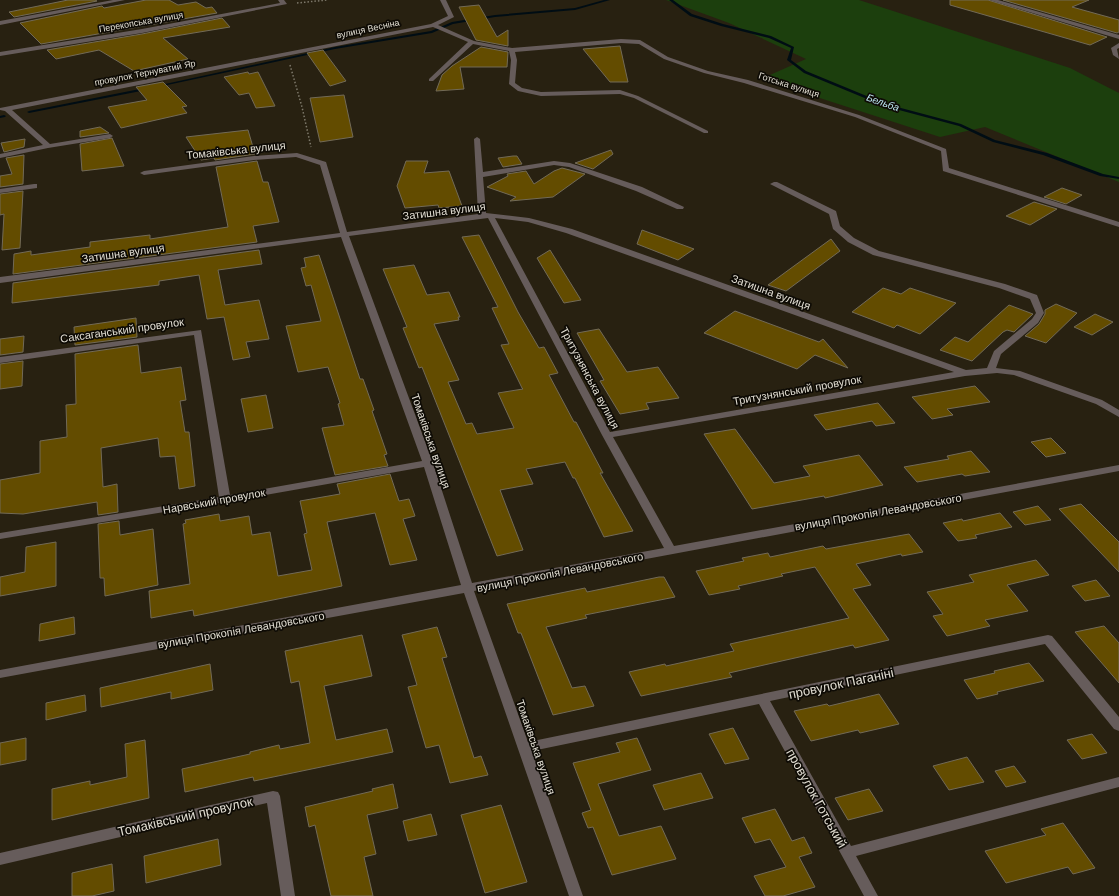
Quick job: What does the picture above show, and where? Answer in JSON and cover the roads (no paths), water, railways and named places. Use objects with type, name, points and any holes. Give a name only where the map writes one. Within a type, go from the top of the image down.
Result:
[{"type":"street","points":[[0,23],[122,0]]},
{"type":"street","name":"вулиця Весніна","points":[[288,58],[433,25],[451,17],[443,0]]},
{"type":"street","points":[[992,0],[1119,37]]},
{"type":"street","points":[[1010,5],[1024,0]]},
{"type":"street","name":"Перекопська вулиця","points":[[0,54],[142,31],[282,2]]},
{"type":"street","name":"Готська вулиця","points":[[433,25],[472,42],[512,50],[621,41],[640,42],[666,58],[706,72],[746,81],[857,116],[944,150],[946,169],[1119,225]]},
{"type":"street","points":[[431,80],[472,42]]},
{"type":"street","points":[[1119,45],[1114,48],[1115,54],[1119,57]]},
{"type":"street","points":[[512,50],[514,60],[512,84],[520,90],[541,94],[620,92],[636,97],[706,132]]},
{"type":"street","name":"провулок Тернуватий Яр","points":[[3,109],[288,58]]},
{"type":"street","name":"провулок Тернуватий Яр","points":[[3,109],[48,146]]},
{"type":"street","points":[[0,156],[48,146],[110,136]]},
{"type":"street","points":[[477,139],[486,216]]},
{"type":"street","name":"Томаківська вулиця","points":[[144,173],[254,158],[297,155],[323,164],[344,234],[428,463],[468,589],[576,896]]},
{"type":"street","points":[[480,175],[554,163],[570,165],[639,189],[680,207]]},
{"type":"street","points":[[774,184],[833,213],[836,227],[851,240],[876,253],[1002,286],[1034,296],[1040,313],[1035,321],[997,353],[991,370]]},
{"type":"street","points":[[0,191],[34,186]]},
{"type":"street","name":"Затишна вулиця","points":[[0,280],[486,216],[529,220],[569,231],[965,373]]},
{"type":"street","name":"Тритузнянська вулиця","points":[[486,216],[671,551]]},
{"type":"street","name":"Саксаганський провулок","points":[[0,360],[198,332],[225,500]]},
{"type":"street","name":"Тритузнянський провулок","points":[[607,435],[965,373],[991,370],[1004,370],[1017,373],[1099,402],[1119,414]]},
{"type":"street","name":"Нарвський провулок","points":[[0,536],[225,500],[428,463]]},
{"type":"street","name":"вулиця Прокопія Левандовського","points":[[0,674],[1119,468]]},
{"type":"street","name":"провулок Паганіні","points":[[523,748],[763,699],[1048,638],[1119,726]]},
{"type":"street","name":"провулок Готський","points":[[763,699],[871,896]]},
{"type":"street","points":[[847,853],[1119,782]]},
{"type":"street","name":"Томаківський провулок","points":[[0,859],[273,796],[288,896]]},
{"type":"waterway","points":[[158,86],[335,48],[432,32],[452,23],[495,16],[575,9],[608,0]]},
{"type":"waterway","name":"Бельба","points":[[671,0],[691,15],[722,25],[770,37],[793,48],[789,60],[805,72],[885,105],[960,125],[994,141],[1045,154],[1102,175],[1119,178]]},
{"type":"waterway","points":[[29,112],[145,89]]},
{"type":"waterway","points":[[0,117],[4,116]]}]
